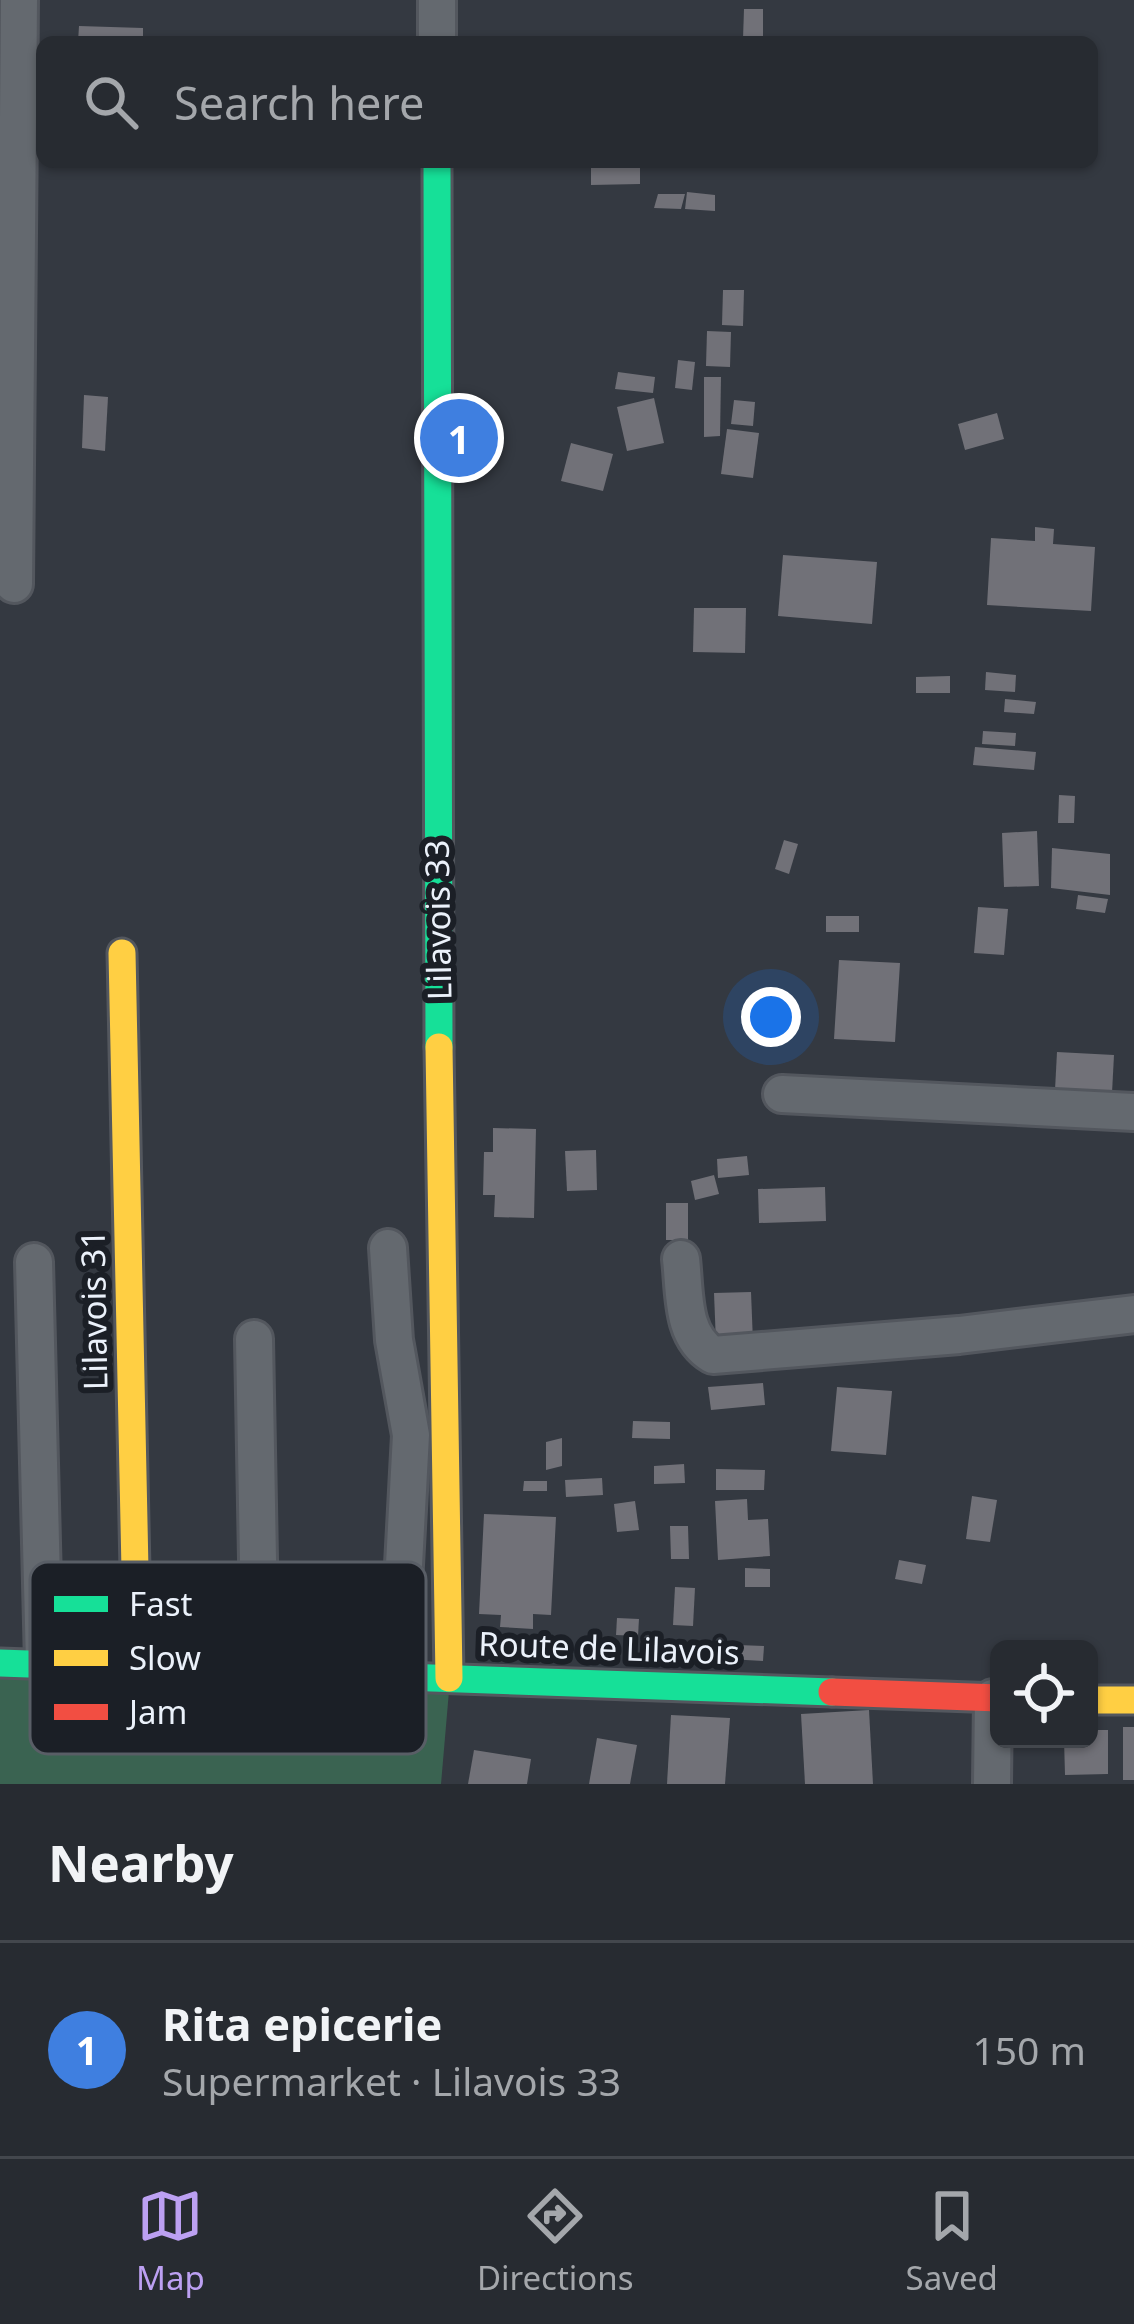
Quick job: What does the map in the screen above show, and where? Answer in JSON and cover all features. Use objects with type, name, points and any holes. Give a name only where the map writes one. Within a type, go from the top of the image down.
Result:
[{"type":"street","points":[[14,584],[19,0]]},
{"type":"street","points":[[437,0],[437,36]]},
{"type":"street","name":"Lilavois 33","points":[[437,168],[436,850],[449,1678]]},
{"type":"street","name":"Lilavois 31","points":[[122,952],[135,1562]]},
{"type":"street","points":[[782,1094],[1134,1112]]},
{"type":"street","points":[[388,1247],[394,1340],[412,1435],[405,1562]]},
{"type":"street","points":[[681,1259],[690,1330],[697,1346],[713,1355],[959,1336],[1134,1314]]},
{"type":"street","points":[[34,1262],[41,1562]]},
{"type":"street","points":[[254,1339],[258,1562]]},
{"type":"street","name":"Route de Lilavois","points":[[0,1663],[30,1664]]},
{"type":"street","name":"Route de Lilavois","points":[[426,1677],[990,1698]]},
{"type":"street","points":[[1098,1700],[1134,1700]]},
{"type":"street","points":[[992,1784],[994,1748]]},
{"type":"green space","points":[[0,1676],[30,1677],[30,1754],[426,1754],[426,1690],[449,1691],[441,1784],[0,1784]]},
{"type":"building","points":[[744,9],[763,9],[763,36],[743,36]]},
{"type":"building","points":[[79,26],[143,28],[143,36],[78,36]]},
{"type":"building","points":[[591,168],[640,168],[640,184],[591,185]]},
{"type":"building","points":[[687,192],[715,195],[715,211],[685,209]]},
{"type":"building","points":[[658,194],[685,194],[681,209],[654,208]]},
{"type":"building","points":[[723,290],[744,290],[743,326],[722,325]]},
{"type":"building","points":[[707,331],[731,332],[730,367],[706,366]]},
{"type":"building","points":[[678,360],[695,362],[692,390],[675,388]]},
{"type":"building","points":[[618,372],[655,377],[653,393],[615,389]]},
{"type":"building","points":[[704,377],[721,377],[720,436],[704,437]]},
{"type":"building","points":[[84,395],[108,397],[105,451],[82,448]]},
{"type":"building","points":[[654,398],[664,443],[627,451],[617,407]]},
{"type":"building","points":[[734,400],[755,402],[753,426],[731,424]]},
{"type":"building","points":[[997,413],[1004,439],[965,450],[958,424]]},
{"type":"building","points":[[727,429],[759,433],[753,478],[721,474]]},
{"type":"building","points":[[571,443],[613,454],[603,491],[561,481]]},
{"type":"building","points":[[1035,527],[1054,529],[1053,544],[1095,547],[1091,611],[987,605],[991,538],[1035,541]]},
{"type":"building","points":[[783,555],[877,562],[872,624],[778,616]]},
{"type":"building","points":[[694,608],[746,608],[745,653],[693,652]]},
{"type":"building","points":[[986,672],[1016,675],[1015,692],[985,690]]},
{"type":"building","points":[[950,676],[950,693],[916,693],[916,677]]},
{"type":"building","points":[[1005,699],[1036,702],[1034,714],[1004,712]]},
{"type":"building","points":[[983,731],[1016,733],[1015,746],[982,744]]},
{"type":"building","points":[[975,747],[1036,752],[1034,770],[973,765]]},
{"type":"building","points":[[1059,795],[1075,796],[1074,823],[1058,823]]},
{"type":"building","points":[[1037,831],[1039,886],[1004,887],[1002,833]]},
{"type":"building","points":[[784,840],[798,844],[789,874],[775,869]]},
{"type":"building","points":[[1052,848],[1110,854],[1110,895],[1051,888]]},
{"type":"building","points":[[1078,895],[1108,899],[1105,913],[1076,909]]},
{"type":"building","points":[[978,907],[1008,909],[1004,955],[974,953]]},
{"type":"building","points":[[826,916],[859,916],[859,932],[826,932]]},
{"type":"building","points":[[839,960],[900,963],[895,1042],[834,1039]]},
{"type":"building","points":[[1057,1052],[1114,1055],[1112,1093],[1055,1090]]},
{"type":"building","points":[[493,1128],[536,1129],[534,1218],[494,1217],[495,1195],[483,1195],[484,1152],[493,1152]]},
{"type":"building","points":[[596,1150],[597,1190],[567,1191],[565,1151]]},
{"type":"building","points":[[747,1156],[749,1175],[718,1178],[717,1159]]},
{"type":"building","points":[[714,1175],[719,1194],[695,1200],[691,1181]]},
{"type":"building","points":[[825,1187],[826,1221],[759,1223],[758,1189]]},
{"type":"building","points":[[666,1203],[688,1203],[688,1240],[666,1240]]},
{"type":"building","points":[[751,1292],[753,1342],[716,1343],[714,1293]]},
{"type":"building","points":[[763,1383],[765,1405],[711,1410],[708,1387]]},
{"type":"building","points":[[837,1387],[892,1391],[886,1455],[831,1451]]},
{"type":"building","points":[[633,1421],[670,1422],[670,1439],[632,1438]]},
{"type":"building","points":[[562,1438],[562,1466],[546,1470],[546,1442]]},
{"type":"building","points":[[684,1464],[685,1483],[654,1484],[654,1466]]},
{"type":"building","points":[[716,1469],[765,1470],[764,1490],[716,1490]]},
{"type":"building","points":[[602,1478],[603,1495],[566,1497],[565,1480]]},
{"type":"building","points":[[524,1481],[547,1481],[547,1491],[523,1491]]},
{"type":"building","points":[[972,1496],[997,1500],[990,1542],[966,1539]]},
{"type":"building","points":[[747,1499],[748,1520],[768,1519],[770,1556],[718,1560],[715,1501]]},
{"type":"building","points":[[635,1501],[639,1530],[617,1532],[614,1504]]},
{"type":"building","points":[[484,1514],[556,1517],[551,1615],[533,1614],[533,1629],[500,1627],[501,1615],[479,1614]]},
{"type":"building","points":[[670,1526],[688,1526],[689,1559],[671,1559]]},
{"type":"building","points":[[899,1560],[926,1565],[922,1584],[895,1579]]},
{"type":"building","points":[[745,1568],[770,1569],[770,1587],[745,1587]]},
{"type":"building","points":[[675,1587],[695,1588],[693,1626],[673,1625]]},
{"type":"building","points":[[617,1618],[639,1619],[638,1636],[616,1635]]},
{"type":"building","points":[[712,1644],[764,1646],[763,1661],[711,1658]]},
{"type":"building","points":[[869,1710],[873,1784],[805,1784],[801,1714]]},
{"type":"building","points":[[671,1715],[730,1718],[725,1784],[667,1784]]},
{"type":"building","points":[[1123,1727],[1134,1727],[1134,1780],[1123,1780]]},
{"type":"building","points":[[1098,1730],[1108,1730],[1108,1774],[1065,1775],[1064,1748],[1098,1748]]},
{"type":"building","points":[[597,1738],[637,1745],[630,1784],[589,1784]]},
{"type":"building","points":[[474,1750],[531,1759],[527,1784],[468,1784]]},
{"type":"traffic: fast","points":[[437,168],[439,1047]]},
{"type":"traffic: fast","points":[[0,1663],[30,1664]]},
{"type":"traffic: fast","points":[[426,1678],[832,1692]]},
{"type":"traffic: slow","points":[[122,953],[135,1562]]},
{"type":"traffic: slow","points":[[439,1047],[449,1678]]},
{"type":"traffic: slow","points":[[1098,1700],[1134,1700]]},
{"type":"traffic: jam","points":[[832,1692],[990,1698]]},
{"type":"place","name":"Rita epicerie","points":[[459,438]]}]
